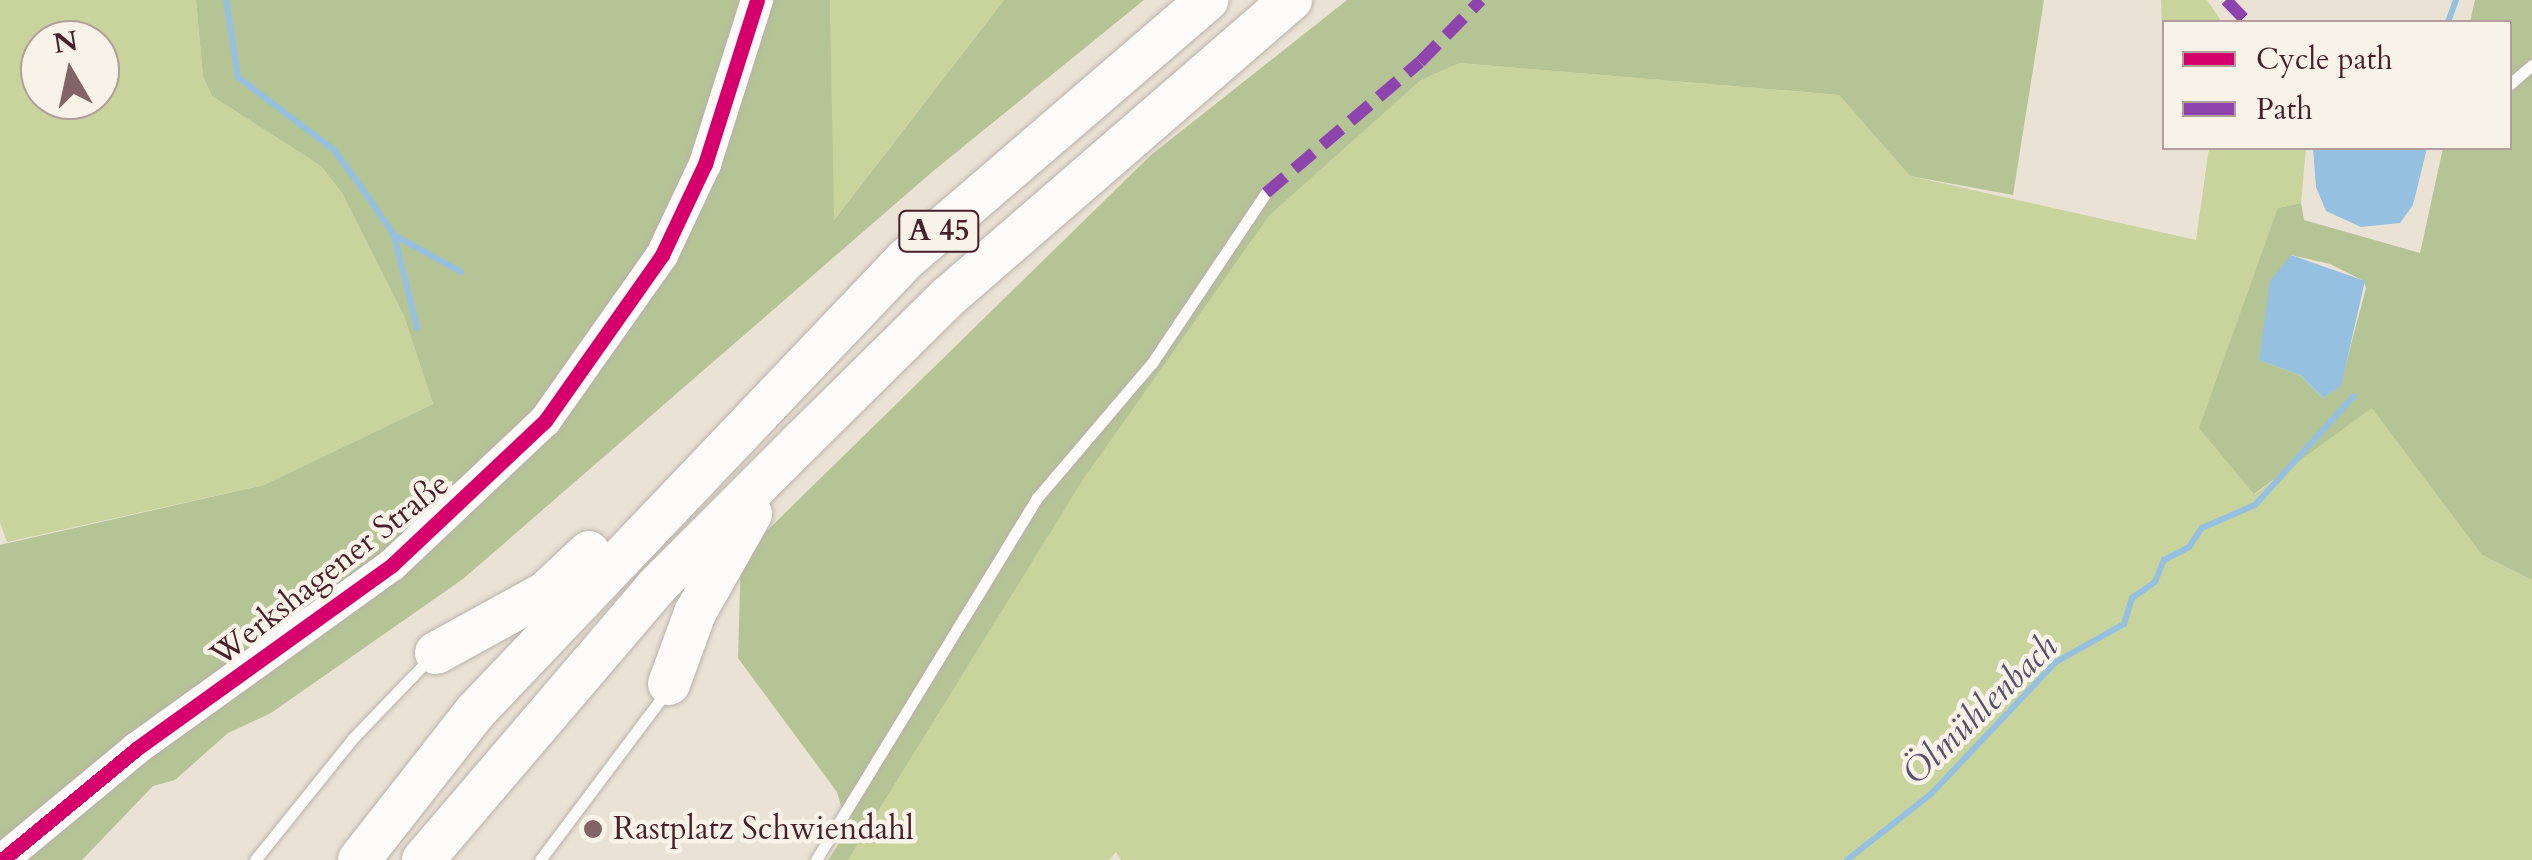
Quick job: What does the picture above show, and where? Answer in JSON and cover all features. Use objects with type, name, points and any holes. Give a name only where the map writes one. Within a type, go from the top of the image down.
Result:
[{"type":"highway","name":"A 45","points":[[358,860],[475,712],[698,473],[905,260],[1207,0]]},
{"type":"highway","name":"A 45","points":[[423,860],[656,587],[804,438],[948,296],[1291,0]]},
{"type":"highway","points":[[669,684],[695,613],[738,532],[804,438]]},
{"type":"highway","points":[[436,652],[545,593],[636,507],[698,473]]},
{"type":"main road","name":"Werkshagener Straße","points":[[2,860],[136,749],[392,565],[545,421],[662,255],[706,164],[757,0]]},
{"type":"lane","points":[[2512,82],[2532,65]]},
{"type":"lane","points":[[816,860],[1038,498],[1152,362],[1266,193]]},
{"type":"lane","points":[[255,860],[354,738],[436,652]]},
{"type":"lane","points":[[540,860],[661,706],[669,684]]},
{"type":"green space","points":[[0,0],[196,0],[203,77],[212,96],[321,166],[342,193],[404,316],[433,404],[264,485],[7,542],[0,522]]},
{"type":"green space","points":[[196,0],[830,0],[834,220],[1004,0],[1144,0],[932,172],[463,579],[271,713],[228,733],[175,780],[153,786],[82,860],[0,860],[0,545],[264,485],[433,404],[404,316],[342,193],[321,166],[212,96],[203,77]]},
{"type":"green space","points":[[830,0],[1004,0],[833,221]]},
{"type":"green space","points":[[1347,0],[2044,0],[2013,195],[1910,176],[1839,95],[1459,63],[1421,80],[1269,216],[1082,481],[848,860],[828,860],[848,830],[837,792],[738,658],[741,556],[1151,155]]},
{"type":"green space","points":[[2161,0],[2207,0],[2221,20],[2162,20],[2162,28]]},
{"type":"green space","points":[[2475,0],[2532,0],[2532,580],[2482,555],[2372,408],[2254,494],[2199,428],[2278,208],[2301,203],[2304,220],[2420,253],[2443,150],[2512,150],[2512,20],[2470,20]],"holes":[[[2291,255],[2330,264],[2364,281],[2366,288],[2340,386],[2323,398],[2300,375],[2259,360]]]},
{"type":"green space","points":[[1458,63],[1839,95],[1910,176],[2196,240],[2209,150],[2306,150],[2301,203],[2278,208],[2255,494],[2372,407],[2482,555],[2532,580],[2532,860],[1121,860],[1116,852],[1109,860],[848,860],[1082,480],[1269,216],[1421,80]]},
{"type":"water","points":[[2313,150],[2427,150],[2413,205],[2400,223],[2361,227],[2326,211],[2316,187]]},
{"type":"water","points":[[2291,255],[2365,281],[2341,386],[2323,398],[2300,375],[2259,360],[2270,281]]},
{"type":"waterway","points":[[226,0],[238,77],[334,150],[361,187],[394,235],[417,328]]},
{"type":"waterway","name":"Ölmühlenbach","points":[[2449,20],[2456,0]]},
{"type":"waterway","points":[[394,235],[461,272]]},
{"type":"waterway","name":"Ölmühlenbach","points":[[1847,860],[1931,794],[2056,662],[2124,624],[2132,598],[2155,582],[2164,560],[2189,547],[2202,528],[2255,505],[2354,396]]},
{"type":"marked path","points":[[1266,193],[1420,62],[1481,0]]},
{"type":"marked path","points":[[2226,0],[2245,20]]},
{"type":"cycle path","points":[[2,860],[136,749],[392,565],[545,421],[662,255],[705,164],[757,0]]},
{"type":"place","name":"Rastplatz Schwiendahl","points":[[593,829]]}]
